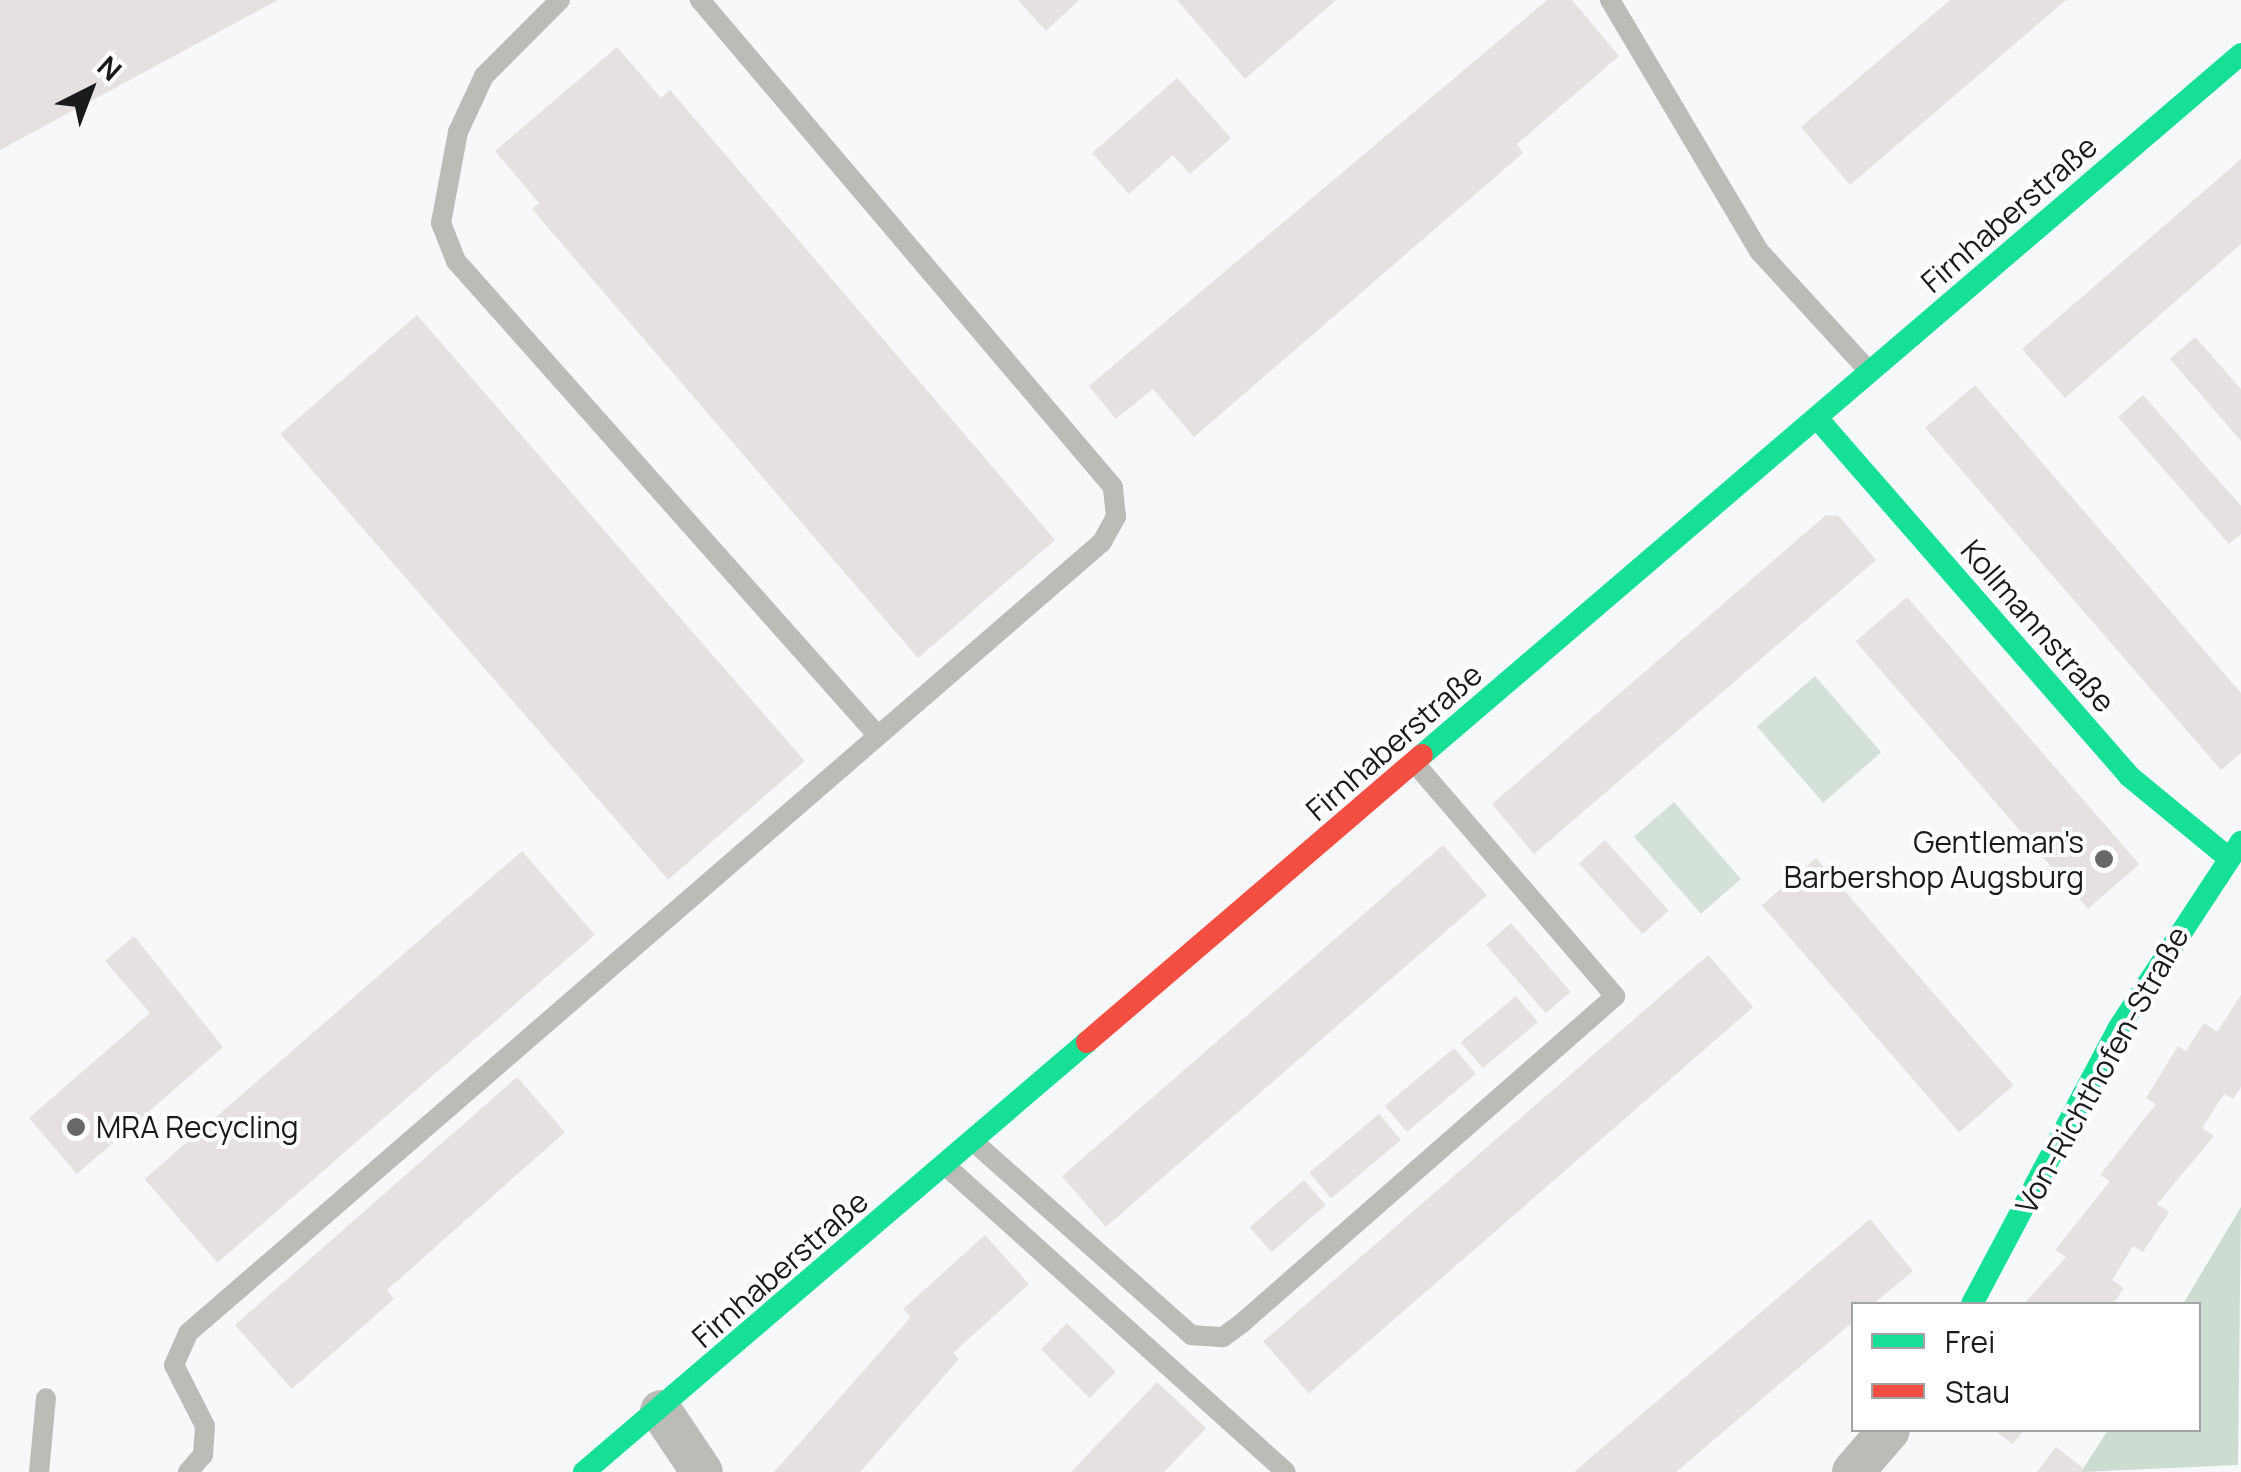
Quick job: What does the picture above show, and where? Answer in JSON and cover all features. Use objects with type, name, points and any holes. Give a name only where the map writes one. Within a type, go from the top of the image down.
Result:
[{"type":"street","name":"Firnhaberstraße","points":[[584,1472],[2241,54]]},
{"type":"street","name":"Kollmannstraße","points":[[1817,418],[2129,776],[2235,850]]},
{"type":"street","name":"Von-Richthofen-Straße","points":[[1973,1302],[2118,1029],[2235,850]]},
{"type":"street","points":[[661,1410],[702,1472]]},
{"type":"street","points":[[1853,1472],[1887,1432]]},
{"type":"lane","points":[[560,0],[484,76],[458,132],[441,223],[456,261],[878,736]]},
{"type":"lane","points":[[188,1472],[203,1455],[205,1426],[174,1366],[188,1334],[1102,542],[1116,517],[1113,487],[700,0]]},
{"type":"lane","points":[[1610,0],[1760,252],[1870,372]]},
{"type":"lane","points":[[974,1142],[1191,1335],[1223,1338],[1242,1323],[1615,996],[1415,764]]},
{"type":"lane","points":[[946,1166],[1286,1472]]},
{"type":"lane","points":[[39,1472],[46,1398]]},
{"type":"shaded area","points":[[1815,676],[1881,752],[1823,803],[1757,727]]},
{"type":"shaded area","points":[[1674,802],[1741,879],[1701,914],[1634,837]]},
{"type":"green space","points":[[2241,1207],[2238,1465],[2081,1472],[2107,1432],[2201,1432],[2201,1302],[2184,1302]]},
{"type":"building","points":[[0,0],[278,0],[0,150]]},
{"type":"building","points":[[1018,0],[1079,0],[1046,31]]},
{"type":"building","points":[[1177,0],[1336,0],[1245,79]]},
{"type":"building","points":[[1547,0],[1572,0],[1619,56],[1517,144],[1523,153],[1194,437],[1153,389],[1116,419],[1089,386]]},
{"type":"building","points":[[1950,0],[2066,0],[1850,185],[1801,127]]},
{"type":"building","points":[[617,47],[661,98],[670,90],[1055,540],[918,658],[532,209],[539,203],[495,151]]},
{"type":"building","points":[[1177,78],[1231,138],[1190,174],[1173,155],[1129,194],[1092,153]]},
{"type":"building","points":[[2241,159],[2241,244],[2065,398],[2022,349]]},
{"type":"building","points":[[417,315],[805,761],[668,880],[280,434]]},
{"type":"building","points":[[2195,337],[2241,389],[2241,441],[2170,359]]},
{"type":"building","points":[[1975,385],[2241,693],[2241,753],[2221,770],[1925,428]]},
{"type":"building","points":[[2143,395],[2241,506],[2241,534],[2229,544],[2118,417]]},
{"type":"building","points":[[1826,515],[1839,516],[1876,560],[1534,854],[1492,804]]},
{"type":"building","points":[[1907,597],[2139,864],[2088,909],[1856,642]]},
{"type":"building","points":[[1605,840],[1669,911],[1643,934],[1579,863]]},
{"type":"building","points":[[1443,845],[1487,896],[1106,1227],[1062,1176]]},
{"type":"building","points":[[522,851],[595,935],[217,1263],[145,1179]]},
{"type":"building","points":[[1816,858],[2013,1085],[1959,1132],[1762,905]]},
{"type":"building","points":[[1511,923],[1571,992],[1546,1013],[1486,945]]},
{"type":"building","points":[[134,936],[223,1047],[77,1174],[29,1118],[150,1013],[105,961]]},
{"type":"building","points":[[1708,955],[1753,1007],[1309,1393],[1263,1341]]},
{"type":"building","points":[[2241,995],[2241,1087],[2233,1099],[2224,1094],[2202,1128],[2214,1136],[2157,1204],[2169,1212],[2143,1252],[2133,1246],[2112,1280],[2124,1288],[2114,1302],[2026,1302],[2066,1257],[2055,1250],[2110,1181],[2100,1175],[2156,1104],[2146,1098],[2178,1046],[2186,1051],[2204,1023],[2217,1032]]},
{"type":"building","points":[[1516,996],[1538,1022],[1483,1068],[1461,1042]]},
{"type":"building","points":[[1454,1048],[1476,1074],[1407,1132],[1385,1106]]},
{"type":"building","points":[[517,1077],[565,1132],[387,1290],[394,1299],[292,1389],[235,1325]]},
{"type":"building","points":[[1379,1114],[1401,1140],[1331,1199],[1309,1172]]},
{"type":"building","points":[[1304,1180],[1326,1205],[1271,1252],[1250,1227]]},
{"type":"building","points":[[1870,1219],[1913,1271],[1875,1302],[1851,1302],[1851,1324],[1676,1472],[1574,1472]]},
{"type":"building","points":[[985,1235],[1029,1284],[953,1353],[959,1359],[860,1472],[774,1472],[911,1317],[903,1309]]},
{"type":"building","points":[[1067,1323],[1116,1372],[1090,1398],[1041,1349]]},
{"type":"building","points":[[1157,1382],[1206,1428],[1164,1472],[1071,1472]]},
{"type":"building","points":[[1997,1432],[2022,1432],[2013,1444]]},
{"type":"building","points":[[2056,1447],[2083,1468],[2080,1472],[2037,1472]]},
{"type":"traffic: fast","points":[[1422,755],[2241,54]]},
{"type":"traffic: fast","points":[[1817,418],[2129,776],[2229,858]]},
{"type":"traffic: fast","points":[[1973,1302],[2118,1029],[2241,842]]},
{"type":"traffic: fast","points":[[584,1472],[1087,1042]]},
{"type":"traffic: jam","points":[[1087,1042],[1422,755]]},
{"type":"place","name":"Gentleman's Barbershop Augsburg","points":[[2104,859]]},
{"type":"place","name":"MRA Recycling","points":[[76,1127]]}]
